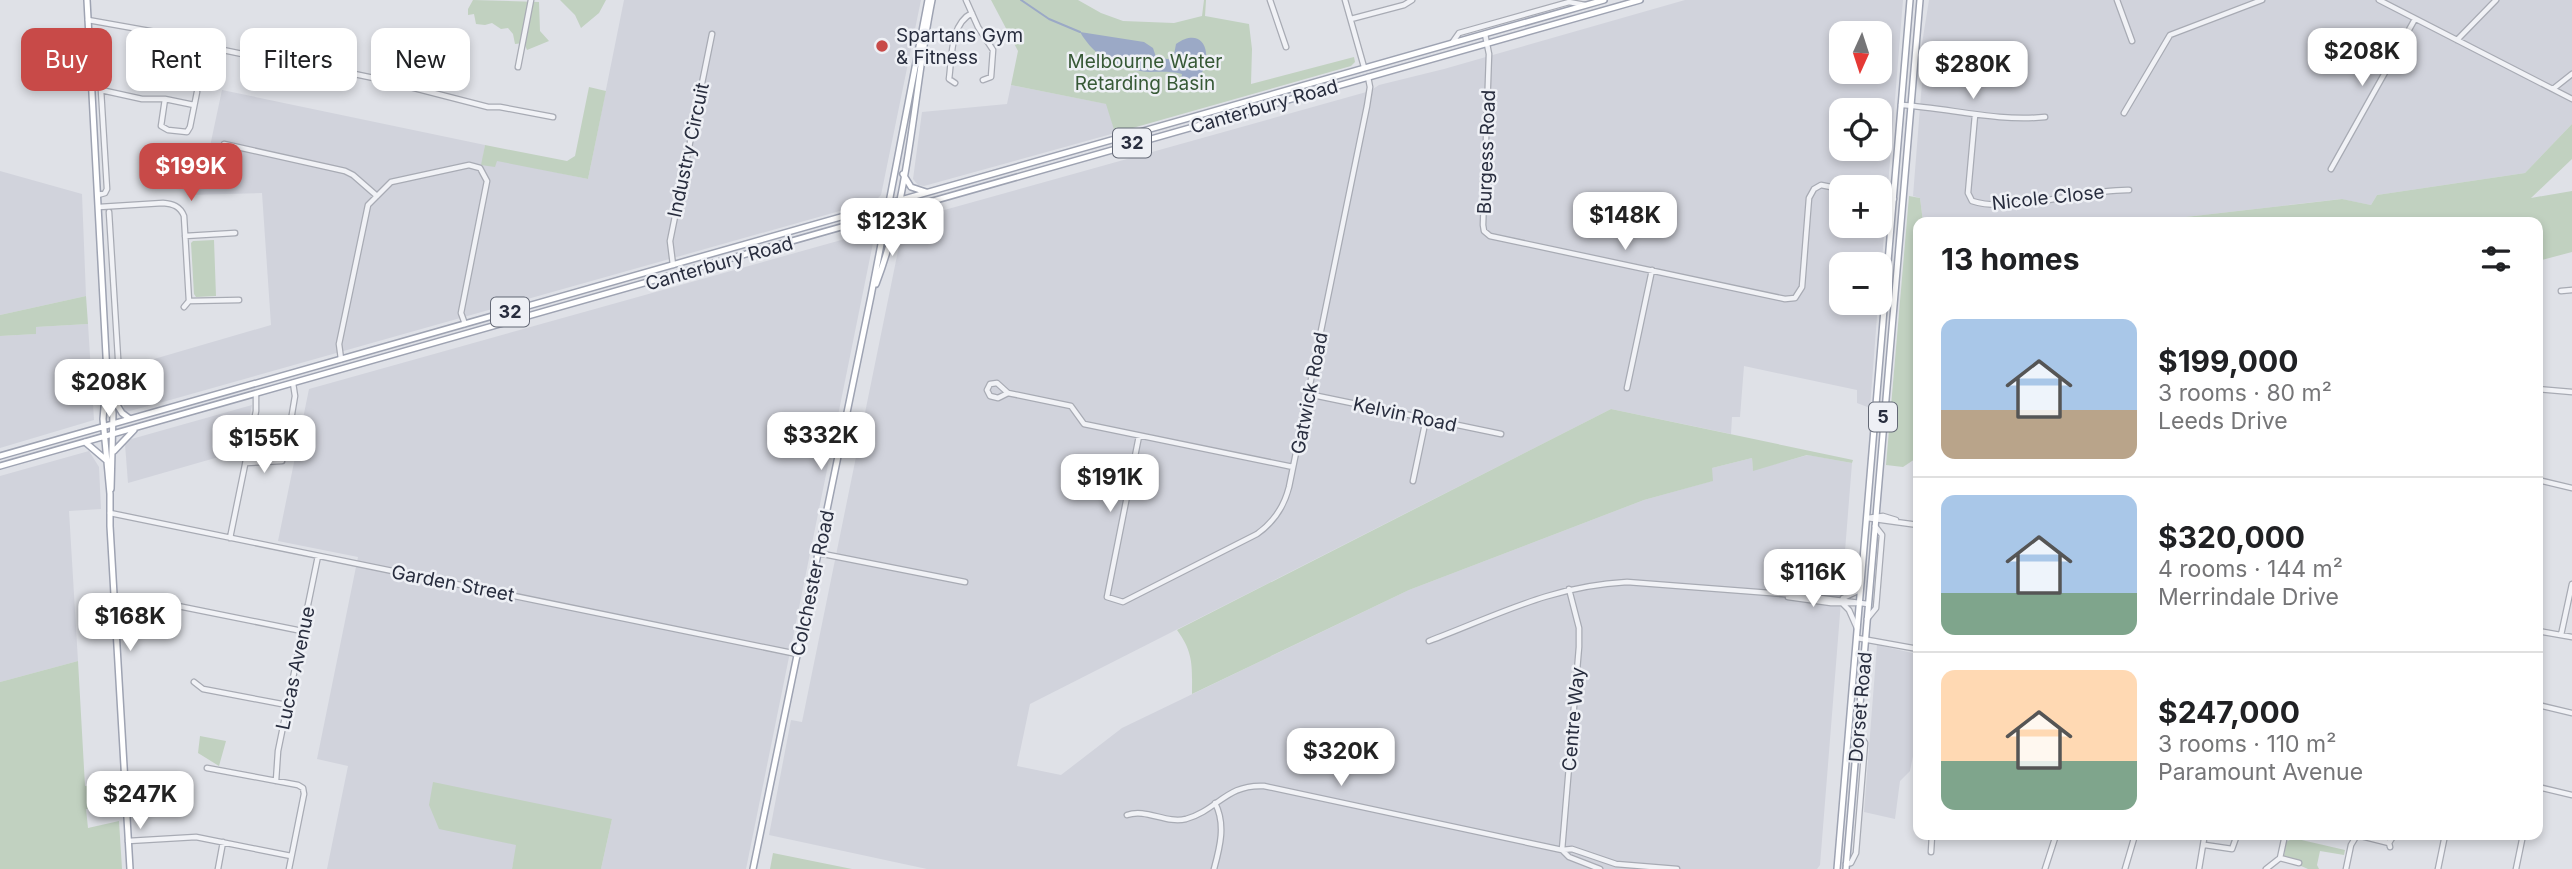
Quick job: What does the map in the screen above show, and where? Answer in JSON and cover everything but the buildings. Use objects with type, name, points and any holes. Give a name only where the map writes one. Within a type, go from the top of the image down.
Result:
[{"type":"main road","points":[[87,0],[88,28]]},
{"type":"main road","name":"Colchester Road","points":[[871,296],[892,235],[899,202],[930,0]]},
{"type":"main road","name":"Colchester Road","points":[[753,869],[930,0]]},
{"type":"main road","name":"Canterbury Road","points":[[0,456],[1604,0]]},
{"type":"main road","name":"Canterbury Road","points":[[0,466],[1640,0]]},
{"type":"main road","name":"Dorset Road","points":[[1837,869],[1910,0]]},
{"type":"main road","name":"Dorset Road","points":[[1847,867],[1920,0]]},
{"type":"main road","points":[[1364,67],[1368,77]]},
{"type":"main road","points":[[92,91],[107,374],[104,426],[110,494]]},
{"type":"main road","points":[[1241,103],[1243,112]]},
{"type":"main road","points":[[995,172],[998,183]]},
{"type":"main road","points":[[903,174],[911,187],[922,192],[932,192]]},
{"type":"main road","points":[[988,175],[991,185]]},
{"type":"main road","points":[[1894,199],[1902,200]]},
{"type":"main road","points":[[892,235],[909,214],[925,204]]},
{"type":"main road","points":[[860,222],[878,231],[881,243]]},
{"type":"main road","points":[[516,310],[519,319]]},
{"type":"main road","points":[[341,359],[343,369]]},
{"type":"main road","points":[[107,374],[118,408],[130,419]]},
{"type":"main road","points":[[252,385],[257,394]]},
{"type":"main road","points":[[113,397],[110,513],[130,869]]},
{"type":"main road","points":[[113,452],[136,428]]},
{"type":"main road","points":[[85,442],[106,460]]},
{"type":"main road","points":[[1850,720],[1858,721]]},
{"type":"street","points":[[518,67],[531,0]]},
{"type":"street","points":[[966,0],[994,54],[991,77],[984,80]]},
{"type":"street","points":[[1270,0],[1286,47]]},
{"type":"street","points":[[1345,0],[1364,67]]},
{"type":"street","points":[[1351,19],[1404,5],[1412,0]]},
{"type":"street","points":[[2117,0],[2132,41]]},
{"type":"street","points":[[2124,113],[2171,35],[2262,0]]},
{"type":"street","points":[[2379,0],[2572,99]]},
{"type":"street","points":[[2457,40],[2496,0]]},
{"type":"street","points":[[1594,1],[1597,12]]},
{"type":"street","name":"Canterbury Road","points":[[1451,43],[1459,33],[1566,3],[1585,5]]},
{"type":"street","points":[[952,82],[958,26],[972,13]]},
{"type":"street","points":[[2331,169],[2416,19]]},
{"type":"street","points":[[88,20],[189,38],[204,46],[333,73],[345,72],[383,80],[488,107],[552,117]]},
{"type":"street","name":"Industry Circuit","points":[[674,265],[670,241],[712,34]]},
{"type":"street","name":"Burgess Road","points":[[1485,34],[1489,54],[1484,231],[1490,236],[1785,299],[1795,298],[1802,287],[1809,198],[1821,185],[1829,187]]},
{"type":"street","points":[[2553,89],[2572,74]]},
{"type":"street","name":"Gatwick Road","points":[[1139,436],[1107,597],[1123,602],[1138,597],[1257,534],[1279,512],[1287,496],[1367,109],[1370,87],[1368,77]]},
{"type":"street","points":[[98,195],[107,189],[101,91]]},
{"type":"street","points":[[106,91],[142,99],[165,99],[194,105]]},
{"type":"street","points":[[165,99],[161,126],[173,131],[188,131],[197,92]]},
{"type":"street","points":[[1901,105],[2017,120],[2045,117]]},
{"type":"street","name":"Nicole Close","points":[[1975,115],[1968,193],[1972,201],[2007,205],[2105,189],[2129,190]]},
{"type":"street","points":[[224,145],[345,171],[377,195]]},
{"type":"street","points":[[1072,150],[1074,160]]},
{"type":"street","points":[[96,160],[105,160]]},
{"type":"street","points":[[341,359],[339,344],[368,205],[391,182],[469,165],[480,168],[485,174],[486,190],[461,313],[465,324]]},
{"type":"street","points":[[99,207],[171,204],[182,212],[189,301],[184,307]]},
{"type":"street","points":[[108,212],[119,374]]},
{"type":"street","points":[[185,236],[235,233]]},
{"type":"street","points":[[102,263],[111,263]]},
{"type":"street","points":[[1627,388],[1652,270]]},
{"type":"street","points":[[2561,291],[2572,290]]},
{"type":"street","points":[[189,301],[239,300]]},
{"type":"street","points":[[105,326],[115,326]]},
{"type":"street","points":[[290,426],[295,396],[293,383]]},
{"type":"street","points":[[1008,393],[1001,398],[993,397],[988,394],[987,387],[998,383],[1008,393],[1071,406],[1084,424],[1293,467]]},
{"type":"street","points":[[2543,389],[2572,392]]},
{"type":"street","points":[[230,538],[256,411],[257,394]]},
{"type":"street","name":"Kelvin Road","points":[[1308,394],[1501,434]]},
{"type":"street","points":[[1413,481],[1426,419]]},
{"type":"street","points":[[246,463],[282,461]]},
{"type":"street","points":[[2543,482],[2572,488]]},
{"type":"street","name":"Garden Street","points":[[110,513],[797,654]]},
{"type":"street","points":[[1867,518],[1875,520],[1891,517],[1900,522],[1913,523]]},
{"type":"street","points":[[1867,620],[1877,608],[1882,535],[1875,520]]},
{"type":"street","points":[[818,553],[965,582]]},
{"type":"street","name":"Lucas Avenue","points":[[276,781],[278,751],[318,556]]},
{"type":"street","points":[[1429,641],[1515,606],[1569,589],[1627,582],[1868,604]]},
{"type":"street","points":[[2561,635],[2572,584]]},
{"type":"street","name":"Centre Way","points":[[1562,850],[1579,647],[1579,628],[1569,589]]},
{"type":"street","points":[[1835,599],[1861,590]]},
{"type":"street","points":[[1769,594],[1843,604],[1860,603]]},
{"type":"street","points":[[114,606],[168,604],[302,631]]},
{"type":"street","points":[[1843,604],[1849,610],[1857,628]]},
{"type":"street","points":[[2543,632],[2572,637]]},
{"type":"street","points":[[1857,638],[1913,648]]},
{"type":"street","points":[[194,682],[203,689],[287,705]]},
{"type":"street","points":[[2543,706],[2572,713]]},
{"type":"street","points":[[207,768],[298,785],[304,791],[289,869]]},
{"type":"street","points":[[1127,815],[1140,813],[1174,820],[1185,819],[1242,786],[1264,786],[1562,850],[1572,849],[1616,864],[1677,869]]},
{"type":"street","points":[[2543,788],[2572,795]]},
{"type":"street","points":[[1214,869],[1221,837],[1220,812],[1215,803]]},
{"type":"street","points":[[128,841],[194,837],[291,856]]},
{"type":"street","points":[[1931,852],[1932,840]]},
{"type":"street","points":[[2045,869],[2054,840]]},
{"type":"street","points":[[2125,869],[2134,840]]},
{"type":"street","points":[[2199,869],[2205,842],[2232,849],[2235,840]]},
{"type":"street","points":[[2266,869],[2280,858],[2286,840]]},
{"type":"street","points":[[2346,869],[2354,840]]},
{"type":"street","points":[[2373,840],[2389,845],[2391,840]]},
{"type":"street","points":[[2438,869],[2444,840]]},
{"type":"street","points":[[2515,869],[2522,840]]},
{"type":"street","points":[[218,869],[223,842]]},
{"type":"street","points":[[1562,850],[1569,857],[1600,869]]},
{"type":"street","points":[[2280,858],[2299,864]]},
{"type":"shaded area","points":[[624,0],[921,0],[881,195],[875,201],[170,400],[126,412],[124,410],[122,376],[154,375],[154,359],[271,325],[262,193],[187,195],[184,146],[209,151],[222,91],[485,145],[483,157],[588,179]]},
{"type":"shaded area","points":[[1685,0],[1903,0],[1892,136],[1892,98],[1829,98],[1829,161],[1890,161],[1889,175],[1829,175],[1829,238],[1884,238],[1883,252],[1829,252],[1829,315],[1877,315],[1870,408],[1857,403],[1857,390],[1744,366],[1740,417],[1732,417],[1731,434],[1611,409],[1030,704],[1017,766],[1061,775],[1122,728],[1409,590],[1644,500],[1712,481],[1712,468],[1752,458],[1753,470],[1808,455],[1852,463],[1820,865],[1817,869],[927,869],[769,835],[791,720],[802,722],[899,246],[911,225],[930,214],[1370,91],[1379,85]]},
{"type":"shaded area","points":[[1929,0],[2572,0],[2572,124],[2525,173],[2377,195],[2371,205],[2341,199],[2185,217],[1922,217],[1920,198],[1913,196],[1924,57],[1920,56]]},
{"type":"shaded area","points":[[1011,85],[1107,104],[1115,133],[924,186],[918,185],[913,179],[922,112],[1007,104]]},
{"type":"shaded area","points":[[0,171],[82,194],[86,296],[0,315]]},
{"type":"shaded area","points":[[870,232],[874,238],[746,869],[601,869],[612,819],[517,845],[512,869],[327,869],[348,766],[317,759],[358,557],[278,541],[309,389]]},
{"type":"shaded area","points":[[88,324],[94,420],[0,448],[0,336],[35,334],[36,327]]},
{"type":"shaded area","points":[[252,405],[243,450],[128,483],[125,444],[128,440]]},
{"type":"shaded area","points":[[89,451],[99,467],[101,509],[69,511],[78,661],[0,682],[0,476]]},
{"type":"shaded area","points":[[1877,645],[1913,653],[1913,756],[1910,771],[1900,781],[1895,819],[1864,812]]},
{"type":"green space","points":[[473,0],[539,2],[540,31],[549,41],[527,50],[524,43],[515,44],[513,34],[508,28],[501,29],[492,23],[476,24],[474,14],[468,15]]},
{"type":"green space","points":[[560,0],[606,0],[599,13],[581,28],[575,15]]},
{"type":"green space","name":"Melbourne Water Retarding Basin","points":[[991,0],[1078,0],[1123,21],[1174,23],[1202,16],[1206,0],[1205,16],[1249,24],[1252,49],[1251,84],[1354,57],[1355,62],[1351,66],[1115,133],[1106,104],[1011,85],[1018,51]]},
{"type":"green space","points":[[589,87],[606,91],[588,179],[497,161],[495,167],[481,165],[485,145],[567,161],[575,156]]},
{"type":"green space","points":[[2572,124],[2572,159],[2531,198],[2572,191],[2572,252],[2543,260],[2543,217],[2185,217],[2342,199],[2371,205],[2377,195],[2525,173]]},
{"type":"green space","points":[[1909,196],[1920,198],[1922,217],[1913,217],[1913,460],[1903,467],[1886,465]]},
{"type":"green space","points":[[214,240],[216,296],[196,297],[191,243]]},
{"type":"green space","points":[[86,296],[88,324],[36,327],[36,334],[0,336],[0,315]]},
{"type":"green space","points":[[1611,409],[1853,460],[1852,463],[1807,455],[1753,471],[1752,458],[1712,468],[1713,481],[1644,500],[1409,590],[1192,694],[1189,653],[1177,630]]},
{"type":"green space","points":[[78,661],[85,786],[117,784],[119,807],[86,809],[88,828],[119,821],[122,869],[0,869],[0,682]]},
{"type":"green space","points":[[200,736],[226,741],[219,766],[198,753]]},
{"type":"green space","points":[[433,782],[612,819],[601,869],[512,869],[516,845],[439,829],[429,805]]},
{"type":"green space","points":[[2302,840],[2345,850],[2344,855],[2320,851],[2317,865],[2319,869],[2308,869],[2301,866],[2301,861],[2284,856],[2286,842]]},
{"type":"green space","points":[[773,853],[852,869],[770,869]]},
{"type":"water","points":[[1080,32],[1144,42],[1153,48],[1156,57],[1173,60],[1176,44],[1194,38],[1200,40],[1204,46],[1206,62],[1197,81],[1180,86],[1182,74],[1138,71],[1109,61],[1093,49]]},
{"type":"waterway","points":[[1021,0],[1049,19],[1080,32]]},
{"type":"place","name":"Spartans Gym & Fitness","points":[[882,46]]}]
